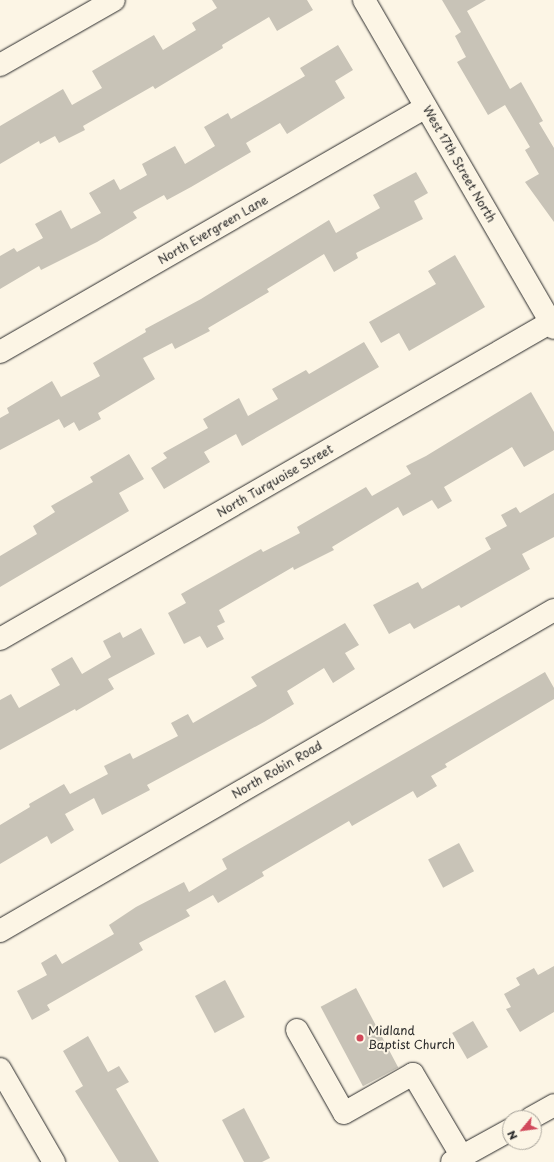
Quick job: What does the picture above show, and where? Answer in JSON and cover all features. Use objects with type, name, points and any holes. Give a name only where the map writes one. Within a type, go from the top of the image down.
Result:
[{"type":"street","points":[[0,65],[114,0]]},
{"type":"street","name":"West 17th Street North","points":[[364,0],[552,325]]},
{"type":"street","name":"North Evergreen Lane","points":[[0,352],[426,107]]},
{"type":"street","name":"North Turquoise Street","points":[[0,640],[552,325]]},
{"type":"street","name":"North Robin Road","points":[[0,931],[554,610]]},
{"type":"street","points":[[297,1030],[344,1113],[414,1074],[457,1159],[502,1134]]},
{"type":"street","points":[[0,1068],[54,1162]]},
{"type":"street","points":[[542,1112],[554,1105]]},
{"type":"building","points":[[212,0],[307,0],[313,10],[277,31],[269,17],[222,45],[223,48],[155,89],[153,86],[83,126],[85,130],[59,143],[55,136],[40,144],[39,141],[0,164],[0,126],[63,89],[72,105],[102,88],[92,71],[154,35],[163,50],[196,30],[192,23],[217,8]]},
{"type":"building","points":[[442,0],[486,0],[467,11],[510,89],[521,82],[543,121],[539,123],[554,148],[554,222],[525,182],[539,174],[525,150],[530,147],[505,105],[488,115],[457,62],[466,57],[455,36],[461,32]]},
{"type":"building","points":[[338,45],[353,70],[335,81],[345,98],[287,134],[280,123],[246,143],[251,152],[167,200],[164,195],[133,212],[137,218],[97,242],[41,270],[39,266],[0,289],[0,256],[14,248],[17,252],[43,238],[35,224],[61,210],[71,229],[101,213],[89,193],[114,179],[120,190],[147,175],[142,164],[175,146],[185,164],[215,146],[204,127],[228,113],[231,119],[305,76],[300,68]]},
{"type":"building","points":[[416,172],[428,193],[414,201],[423,219],[356,253],[358,258],[334,272],[324,254],[267,289],[269,292],[208,328],[210,331],[175,349],[172,343],[143,358],[155,379],[98,413],[101,419],[79,431],[74,422],[64,428],[59,419],[0,450],[0,418],[9,413],[7,408],[52,381],[61,397],[100,376],[93,363],[146,332],[145,329],[201,299],[329,220],[336,233],[380,208],[373,195]]},
{"type":"building","points":[[455,255],[485,307],[409,351],[399,333],[381,343],[369,322],[436,284],[428,271]]},
{"type":"building","points":[[364,342],[379,367],[242,446],[236,434],[204,452],[210,462],[164,489],[151,468],[167,458],[163,453],[208,428],[203,419],[239,398],[248,416],[278,399],[272,389],[306,370],[309,374]]},
{"type":"building","points":[[531,392],[554,432],[554,450],[524,467],[512,447],[444,487],[452,501],[438,509],[432,500],[403,516],[398,507],[332,547],[334,550],[294,570],[293,567],[219,610],[225,622],[217,626],[224,639],[207,648],[200,636],[184,644],[168,613],[186,603],[181,594],[261,549],[263,552],[300,533],[297,527],[366,487],[372,496],[411,474],[406,466],[426,456]]},
{"type":"building","points":[[129,454],[144,479],[119,493],[129,511],[0,587],[0,556],[37,534],[33,526],[55,512],[51,506],[93,482],[90,477]]},
{"type":"building","points":[[554,493],[554,537],[522,554],[530,569],[461,608],[459,605],[414,629],[410,623],[389,634],[373,605],[418,582],[422,589],[491,549],[485,538],[507,526],[501,515],[516,507],[520,513]]},
{"type":"building","points":[[345,623],[359,645],[345,653],[355,669],[333,683],[324,668],[287,691],[294,704],[264,722],[147,785],[150,790],[102,815],[94,798],[65,814],[74,830],[51,844],[47,836],[0,864],[0,825],[30,807],[29,804],[64,784],[70,794],[108,774],[104,766],[130,753],[133,759],[178,736],[171,723],[188,714],[193,723],[257,686],[251,677]]},
{"type":"building","points":[[141,628],[155,654],[108,679],[114,689],[76,711],[75,709],[0,750],[0,700],[11,694],[19,708],[60,685],[51,669],[72,657],[82,674],[111,657],[103,641],[120,632],[123,638]]},
{"type":"building","points":[[545,672],[554,688],[554,699],[445,764],[447,767],[431,776],[437,786],[417,798],[413,791],[352,826],[349,821],[262,872],[264,876],[218,903],[213,895],[186,910],[190,916],[139,943],[143,950],[47,1005],[50,1010],[32,1020],[17,991],[47,975],[41,963],[56,954],[62,964],[114,934],[109,925],[136,907],[184,882],[189,892],[227,869],[222,859]]},
{"type":"building","points":[[459,843],[474,871],[443,888],[428,859]]},
{"type":"building","points":[[554,966],[554,1012],[520,1032],[506,1009],[511,1007],[504,994],[520,985],[516,978],[534,968],[538,975]]},
{"type":"building","points":[[225,980],[245,1017],[215,1033],[195,996]]},
{"type":"building","name":"Midland Baptist Church","points":[[356,988],[398,1067],[363,1086],[321,1007]]},
{"type":"building","points":[[473,1021],[488,1047],[467,1059],[452,1033]]},
{"type":"building","points":[[88,1036],[108,1072],[119,1066],[129,1082],[116,1089],[159,1162],[119,1162],[75,1091],[83,1086],[63,1051]]},
{"type":"building","points":[[244,1108],[270,1158],[262,1162],[244,1162],[222,1120]]},
{"type":"place","name":"Midland Baptist Church","points":[[360,1038]]}]
